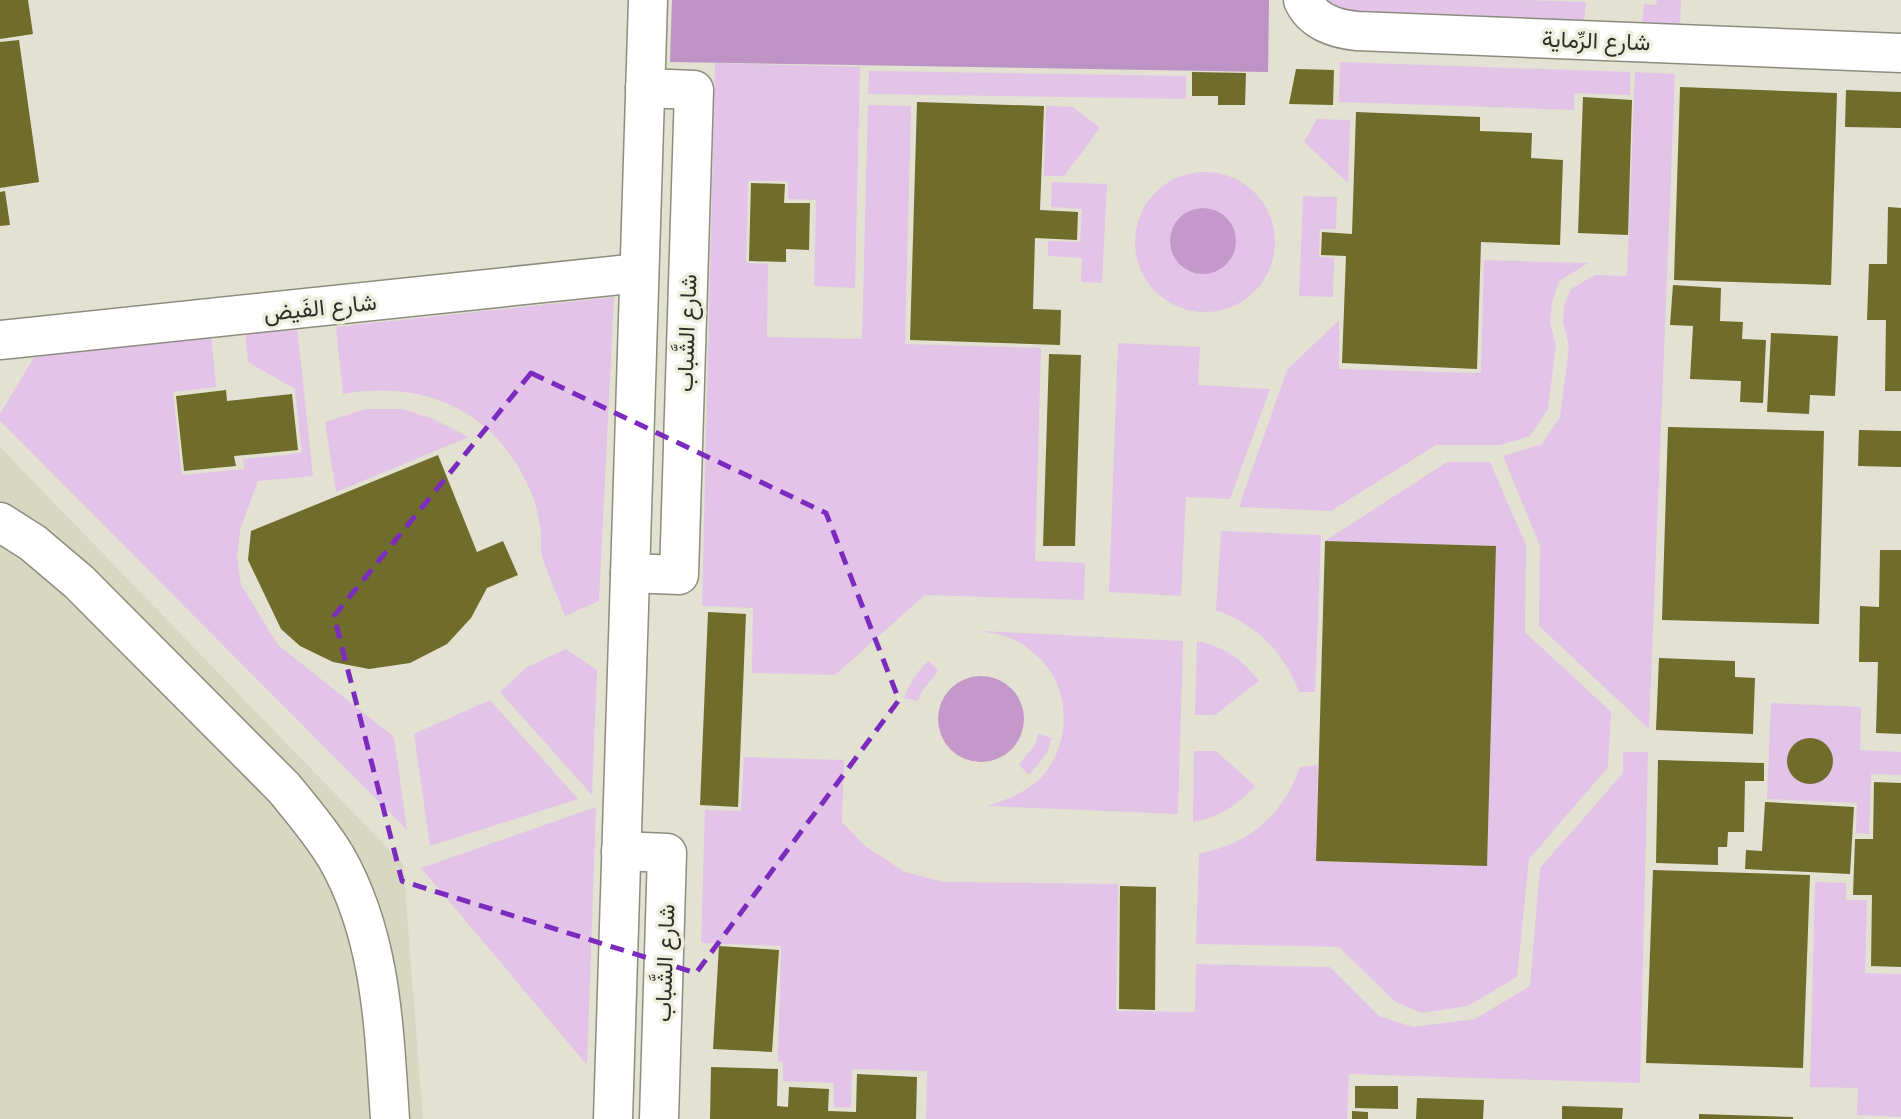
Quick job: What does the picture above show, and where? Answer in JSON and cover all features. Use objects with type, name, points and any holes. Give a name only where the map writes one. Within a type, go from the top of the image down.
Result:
[{"type":"street","name":"شارع الشَّباب","points":[[612,1119],[648,0]]},
{"type":"street","name":"شارع الرِّماية","points":[[1303,0],[1321,20],[1344,30],[1901,53]]},
{"type":"street","name":"شارع الشَّباب","points":[[630,573],[679,575],[694,90],[645,88]]},
{"type":"street","name":"شارع الفَيض","points":[[0,340],[639,273]]},
{"type":"street","points":[[0,522],[33,543],[79,582],[284,788],[312,822],[336,858],[366,927],[378,980],[390,1119]]},
{"type":"street","name":"شارع الشَّباب","points":[[621,851],[667,853],[659,1119]]},
{"type":"highlighted area","points":[[531,373],[826,513],[899,700],[696,973],[402,881],[334,616]]},
{"type":"shaded area","points":[[672,0],[1269,0],[1268,72],[670,62]]},
{"type":"shaded area","points":[[1327,0],[1586,2],[1584,23],[1351,14],[1327,5]]},
{"type":"shaded area","points":[[1657,0],[1681,0],[1680,26],[1642,25],[1644,4],[1656,5]]},
{"type":"shaded area","points":[[1340,62],[1630,72],[1630,95],[1574,93],[1574,110],[1339,102]]},
{"type":"shaded area","points":[[715,63],[860,67],[855,288],[814,286],[816,200],[788,199],[788,181],[748,181],[746,263],[768,264],[767,337],[862,339],[868,105],[911,106],[905,344],[1041,348],[1035,561],[1085,563],[1084,600],[925,595],[835,675],[752,673],[753,608],[702,606]]},
{"type":"shaded area","points":[[869,71],[1186,76],[1186,99],[868,94]]},
{"type":"shaded area","points":[[1635,72],[1675,74],[1649,729],[1539,626],[1540,546],[1503,456],[1542,444],[1560,417],[1569,347],[1563,321],[1564,305],[1571,289],[1595,275],[1627,276]]},
{"type":"shaded area","points":[[1046,106],[1073,107],[1100,128],[1064,176],[1044,176]]},
{"type":"shaded area","points":[[1317,119],[1350,120],[1348,183],[1304,142]]},
{"type":"shaded area","points":[[1205,172],[1232,177],[1254,193],[1270,215],[1275,242],[1270,269],[1254,291],[1232,307],[1205,312],[1178,307],[1156,291],[1140,269],[1135,242],[1140,215],[1156,193],[1178,177]]},
{"type":"shaded area","points":[[1052,182],[1107,184],[1102,283],[1081,282],[1082,258],[1048,256],[1048,241],[1080,242],[1082,209],[1051,207]]},
{"type":"shaded area","points":[[1303,196],[1337,197],[1336,229],[1320,229],[1319,257],[1334,258],[1333,297],[1299,296]]},
{"type":"shaded area","points":[[1196,208],[1210,208],[1222,213],[1231,222],[1236,241],[1234,254],[1227,265],[1210,274],[1196,274],[1184,269],[1175,260],[1170,248],[1170,234],[1175,222],[1184,213]]},
{"type":"shaded area","points":[[1484,260],[1588,263],[1559,281],[1552,302],[1550,323],[1556,345],[1548,409],[1530,436],[1500,445],[1436,445],[1331,511],[1239,507],[1287,370],[1339,320],[1339,369],[1481,373]]},
{"type":"shaded area","points":[[614,297],[599,601],[565,616],[542,556],[540,525],[533,497],[519,468],[501,444],[481,424],[458,409],[432,398],[404,392],[343,394],[336,327]]},
{"type":"shaded area","points":[[297,327],[313,476],[258,481],[240,530],[237,558],[241,585],[278,645],[394,737],[407,830],[0,421],[0,414],[36,354],[211,336],[216,387],[173,392],[182,475],[244,469],[243,459],[302,453],[295,389],[248,362],[245,332]]},
{"type":"shaded area","points":[[1118,343],[1200,347],[1198,385],[1270,389],[1230,499],[1186,497],[1181,596],[1109,592]]},
{"type":"shaded area","points":[[366,409],[403,409],[433,419],[469,437],[336,492],[325,422]]},
{"type":"shaded area","points":[[0,447],[403,864],[423,1119],[0,1119]]},
{"type":"shaded area","points":[[1447,462],[1490,462],[1526,545],[1525,632],[1611,712],[1608,767],[1529,859],[1517,977],[1468,1006],[1421,1013],[1394,1001],[1339,947],[1196,944],[1199,854],[1234,843],[1249,835],[1274,814],[1293,785],[1300,767],[1318,765],[1316,861],[1487,866],[1496,546],[1325,541]]},
{"type":"shaded area","points":[[1221,531],[1321,535],[1315,692],[1299,692],[1285,664],[1267,641],[1244,623],[1216,610]]},
{"type":"shaded area","points":[[980,631],[1183,641],[1178,814],[987,806],[1024,791],[1045,772],[1054,760],[1059,746],[1064,716],[1058,687],[1052,674],[1039,658],[1008,637]]},
{"type":"shaded area","points":[[1197,641],[1232,655],[1259,681],[1215,715],[1195,715]]},
{"type":"shaded area","points":[[566,649],[597,670],[592,795],[500,692],[527,667]]},
{"type":"shaded area","points":[[929,661],[938,671],[922,691],[918,701],[904,698],[914,678]]},
{"type":"shaded area","points":[[981,676],[997,680],[1011,689],[1020,703],[1024,719],[1020,735],[1011,749],[997,758],[981,762],[965,758],[951,749],[942,735],[938,719],[942,703],[951,689],[965,680]]},
{"type":"shaded area","points":[[490,700],[578,799],[430,846],[414,734]]},
{"type":"shaded area","points":[[1771,703],[1861,707],[1860,750],[1901,752],[1901,775],[1871,774],[1869,834],[1856,833],[1857,803],[1767,799]]},
{"type":"shaded area","points":[[1038,734],[1052,738],[1047,753],[1029,775],[1019,765],[1035,745]]},
{"type":"shaded area","points":[[1194,751],[1216,751],[1255,786],[1227,809],[1212,817],[1193,822]]},
{"type":"shaded area","points":[[1623,752],[1648,752],[1640,1083],[1349,1074],[1347,1119],[926,1119],[927,1071],[852,1069],[851,1108],[834,1107],[834,1083],[783,1081],[783,1062],[778,1061],[781,946],[701,943],[705,810],[741,811],[744,757],[844,760],[842,822],[865,846],[905,872],[943,882],[1118,884],[1116,1011],[1195,1012],[1196,964],[1330,967],[1379,1016],[1413,1027],[1475,1019],[1530,986],[1540,868],[1623,773]]},
{"type":"shaded area","points":[[596,807],[587,1065],[421,868]]},
{"type":"shaded area","points":[[1815,882],[1846,883],[1846,900],[1867,900],[1865,973],[1901,974],[1901,1117],[1857,1115],[1858,1088],[1810,1087]]},
{"type":"building","points":[[0,0],[28,0],[33,34],[0,39]]},
{"type":"building","points":[[19,40],[39,182],[0,188],[0,42]]},
{"type":"building","points":[[1296,69],[1334,70],[1333,105],[1289,104]]},
{"type":"building","points":[[1192,72],[1246,73],[1245,105],[1218,105],[1218,96],[1192,96]]},
{"type":"building","points":[[1680,87],[1837,93],[1831,285],[1674,280]]},
{"type":"building","points":[[1846,90],[1901,92],[1901,128],[1845,127]]},
{"type":"building","points":[[1583,97],[1632,100],[1628,235],[1578,233]]},
{"type":"building","points":[[917,102],[1044,106],[1040,210],[1078,212],[1077,240],[1035,238],[1033,309],[1061,310],[1060,345],[910,340]]},
{"type":"building","points":[[1356,112],[1480,117],[1480,131],[1532,133],[1531,158],[1563,160],[1560,245],[1481,242],[1477,369],[1342,363],[1346,256],[1321,255],[1322,232],[1352,234]]},
{"type":"building","points":[[751,183],[785,184],[784,203],[810,203],[809,250],[786,249],[786,262],[749,261]]},
{"type":"building","points":[[5,191],[10,225],[0,226],[0,192]]},
{"type":"building","points":[[1888,207],[1901,208],[1901,391],[1885,391],[1886,320],[1867,320],[1869,264],[1887,264]]},
{"type":"building","points":[[1673,285],[1721,288],[1720,321],[1743,322],[1742,339],[1766,340],[1763,403],[1740,402],[1741,381],[1690,379],[1693,326],[1670,325]]},
{"type":"building","points":[[1771,333],[1838,336],[1835,396],[1810,395],[1809,414],[1767,412]]},
{"type":"building","points":[[1049,354],[1081,355],[1075,546],[1043,546]]},
{"type":"building","points":[[226,390],[227,401],[292,394],[298,450],[234,456],[236,466],[184,471],[176,396]]},
{"type":"building","points":[[1668,427],[1824,431],[1819,624],[1662,620]]},
{"type":"building","points":[[1859,430],[1901,431],[1901,467],[1858,466]]},
{"type":"building","points":[[438,455],[477,552],[503,541],[518,575],[487,588],[471,618],[447,644],[410,663],[369,669],[333,662],[300,646],[281,629],[248,560],[251,531]]},
{"type":"building","points":[[1325,541],[1496,546],[1487,866],[1316,861]]},
{"type":"building","points":[[1880,550],[1901,550],[1901,734],[1876,733],[1878,662],[1859,662],[1860,606],[1879,607]]},
{"type":"building","points":[[708,612],[746,614],[738,807],[700,805]]},
{"type":"building","points":[[1659,658],[1735,661],[1735,677],[1755,678],[1753,734],[1656,730]]},
{"type":"building","points":[[1810,738],[1819,739],[1826,745],[1832,752],[1832,770],[1826,777],[1819,783],[1810,784],[1801,783],[1794,777],[1788,770],[1787,761],[1788,752],[1794,745],[1801,739]]},
{"type":"building","points":[[1658,760],[1764,763],[1764,781],[1745,781],[1744,832],[1728,832],[1727,847],[1718,847],[1718,865],[1656,863]]},
{"type":"building","points":[[1874,782],[1901,783],[1901,967],[1871,966],[1872,895],[1853,895],[1855,839],[1873,839]]},
{"type":"building","points":[[1765,802],[1854,807],[1850,874],[1745,869],[1746,850],[1762,851]]},
{"type":"building","points":[[1653,870],[1810,875],[1803,1068],[1646,1063]]},
{"type":"building","points":[[1120,886],[1156,887],[1155,1010],[1119,1009]]},
{"type":"building","points":[[719,946],[779,950],[772,1052],[713,1049]]},
{"type":"building","points":[[711,1067],[778,1069],[777,1106],[788,1107],[789,1087],[829,1089],[828,1111],[856,1112],[857,1074],[917,1077],[916,1119],[710,1119]]},
{"type":"building","points":[[1355,1086],[1398,1086],[1398,1109],[1355,1108]]},
{"type":"building","points":[[1417,1098],[1484,1100],[1483,1119],[1416,1119]]},
{"type":"building","points":[[1562,1106],[1623,1108],[1622,1119],[1562,1119]]},
{"type":"building","points":[[1352,1111],[1368,1112],[1368,1119],[1352,1119]]},
{"type":"building","points":[[1699,1114],[1793,1117],[1793,1119],[1699,1119]]}]
